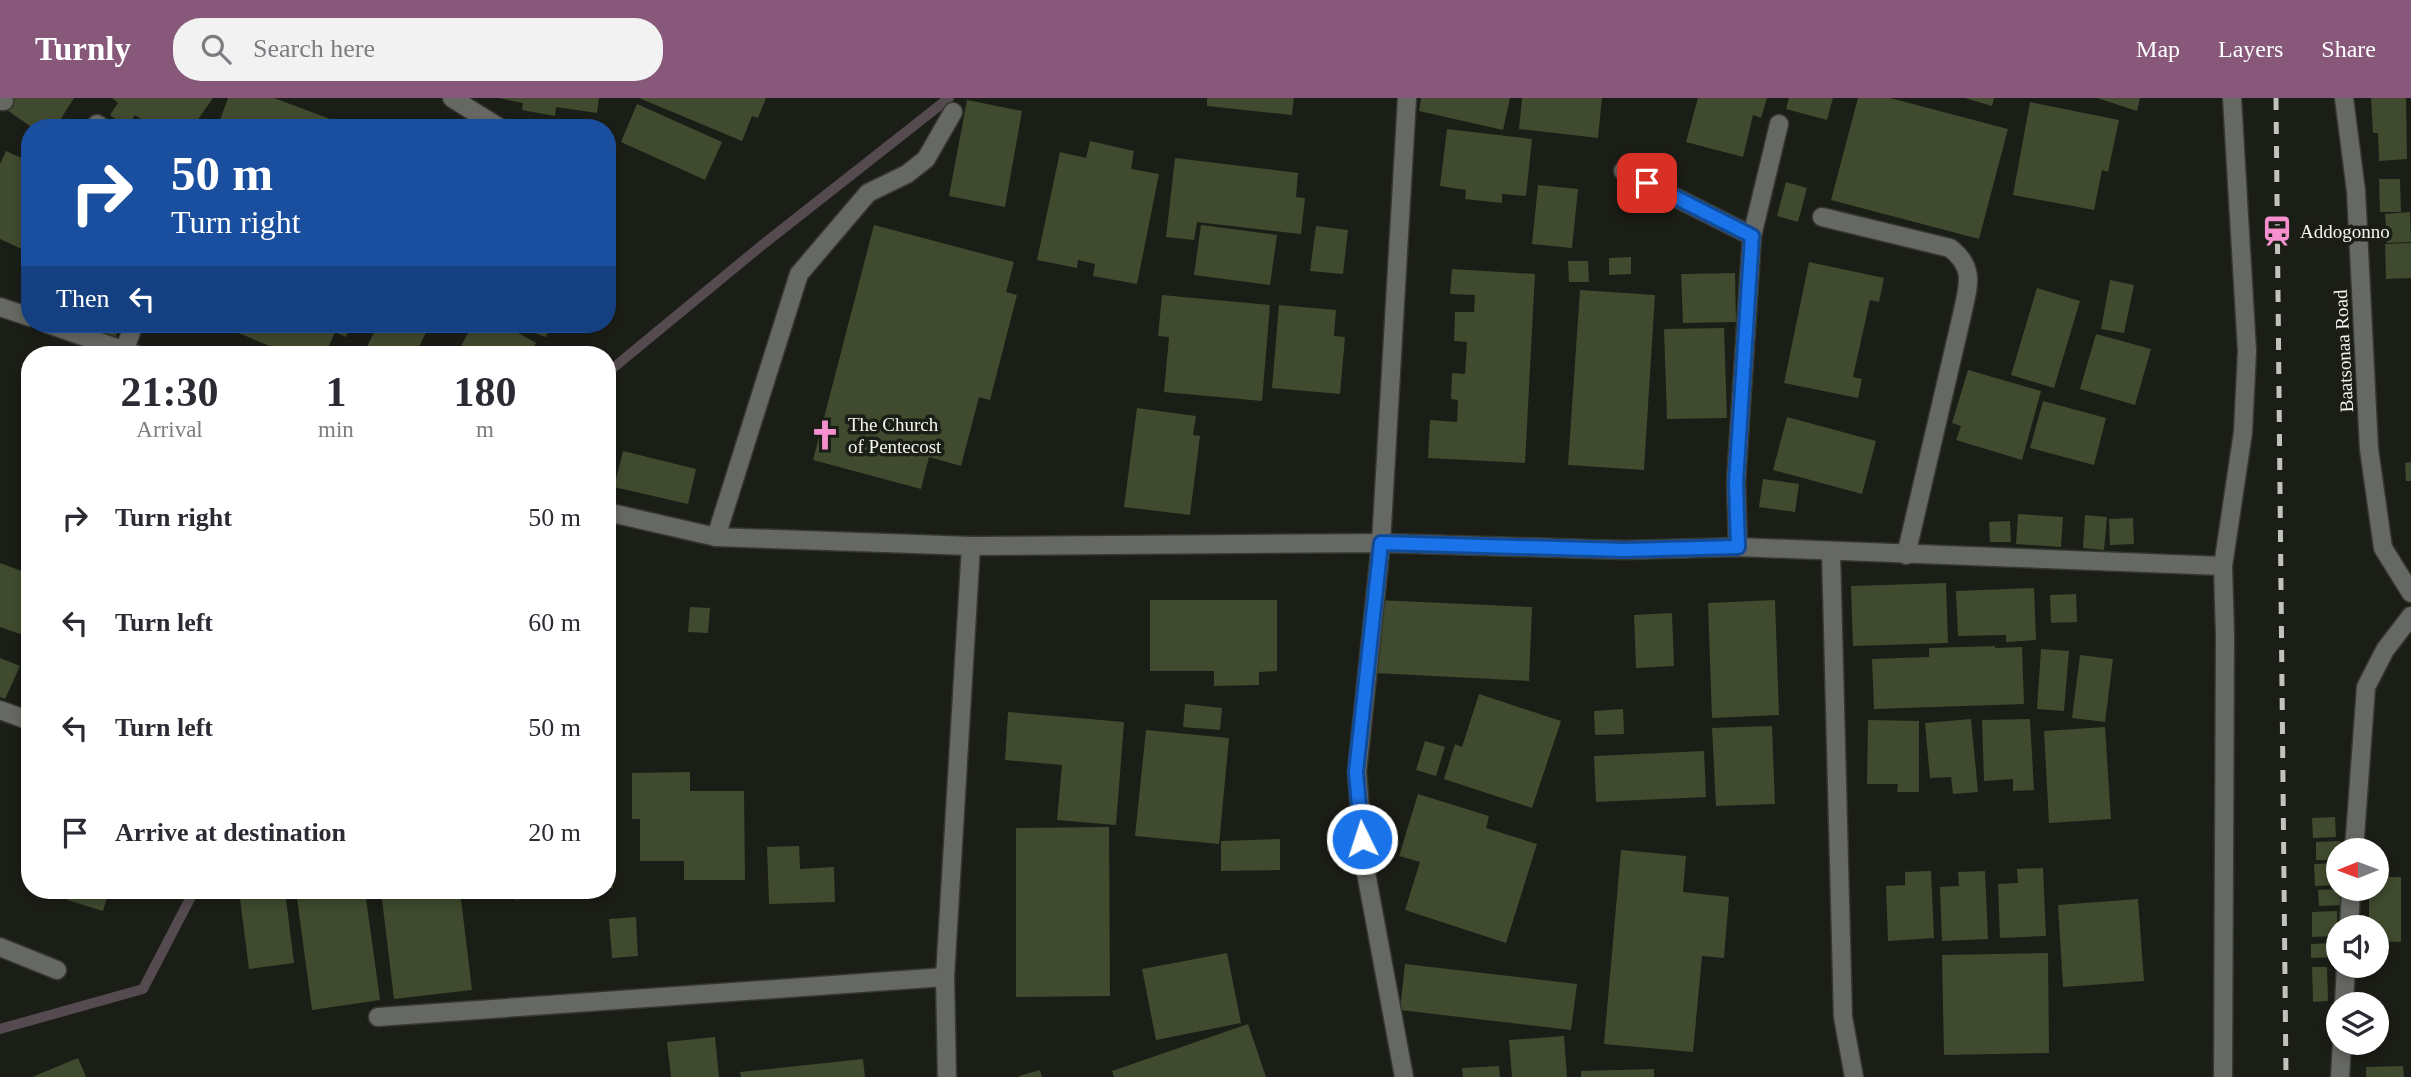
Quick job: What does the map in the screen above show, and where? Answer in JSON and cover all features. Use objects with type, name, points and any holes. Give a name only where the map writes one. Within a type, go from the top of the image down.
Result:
[{"type":"street","points":[[453,98],[486,119]]},
{"type":"street","points":[[1404,1077],[1364,862],[1356,772],[1381,543],[1407,98]]},
{"type":"street","points":[[2223,1077],[2223,566],[2243,432],[2247,351],[2232,98]]},
{"type":"street","name":"Baatsonaa Road","points":[[2344,98],[2356,191],[2368,449],[2383,548],[2411,593]]},
{"type":"street","points":[[716,537],[799,274],[868,193],[907,174],[926,159],[953,112]]},
{"type":"street","points":[[1738,547],[1736,482],[1752,236],[1779,124]]},
{"type":"street","points":[[1623,171],[1752,236]]},
{"type":"street","points":[[1822,217],[1950,248],[1963,258],[1968,273],[1968,288],[1906,555]]},
{"type":"street","points":[[0,307],[21,314]]},
{"type":"street","points":[[74,333],[111,346]]},
{"type":"street","points":[[616,514],[716,537],[971,546],[1381,543],[1624,550],[1738,547],[2223,566]]},
{"type":"street","points":[[947,1077],[945,977],[971,546]]},
{"type":"street","points":[[1831,552],[1843,1017],[1854,1077]]},
{"type":"street","points":[[2355,838],[2366,687],[2385,650],[2411,616]]},
{"type":"street","points":[[0,710],[21,718]]},
{"type":"street","points":[[0,947],[57,970]]},
{"type":"street","points":[[378,1017],[945,977]]},
{"type":"street","points":[[2340,1077],[2341,1055]]},
{"type":"building","points":[[6,98],[74,98],[61,119],[21,120],[1,106]]},
{"type":"building","points":[[112,98],[213,98],[198,119],[141,119],[135,115],[132,119],[115,119],[110,115],[118,103]]},
{"type":"building","points":[[228,98],[274,98],[330,119],[220,119]]},
{"type":"building","points":[[499,98],[599,98],[597,113],[556,107],[555,116],[522,110],[523,103]]},
{"type":"building","points":[[639,98],[766,98],[758,118],[752,116],[742,141]]},
{"type":"building","points":[[1207,98],[1294,98],[1292,115],[1207,106]]},
{"type":"building","points":[[1421,98],[1510,98],[1503,130],[1419,111]]},
{"type":"building","points":[[1522,98],[1602,98],[1598,138],[1519,129]]},
{"type":"building","points":[[1698,98],[1767,98],[1761,118],[1753,115],[1743,157],[1686,142]]},
{"type":"building","points":[[1789,98],[1833,98],[1827,120],[1786,109]]},
{"type":"building","points":[[1858,98],[1890,98],[2008,129],[1979,239],[1831,200]]},
{"type":"building","points":[[1965,98],[1994,98],[1992,106]]},
{"type":"building","points":[[2097,98],[2140,98],[2137,111]]},
{"type":"building","points":[[2371,98],[2406,98],[2407,159],[2379,161],[2378,133],[2373,133]]},
{"type":"building","points":[[967,100],[1022,111],[1005,207],[949,196]]},
{"type":"building","points":[[2030,102],[2119,120],[2108,172],[2102,170],[2094,210],[2013,195]]},
{"type":"building","points":[[637,104],[722,142],[705,180],[621,142]]},
{"type":"building","points":[[1447,129],[1532,139],[1526,196],[1502,194],[1502,203],[1465,199],[1466,190],[1440,186]]},
{"type":"building","points":[[1090,141],[1134,151],[1131,169],[1159,174],[1137,284],[1093,276],[1095,264],[1078,260],[1077,268],[1037,260],[1060,152],[1086,158]]},
{"type":"building","points":[[6,151],[21,158],[21,249],[0,239],[0,164]]},
{"type":"building","points":[[1175,158],[1298,173],[1296,197],[1305,198],[1301,234],[1197,222],[1194,240],[1166,237]]},
{"type":"building","points":[[2379,179],[2400,179],[2401,212],[2380,212]]},
{"type":"building","points":[[1786,182],[1807,188],[1798,222],[1777,216]]},
{"type":"building","points":[[1538,185],[1578,189],[1572,248],[1532,244]]},
{"type":"building","points":[[2410,212],[2411,242],[2387,243],[2385,214]]},
{"type":"building","points":[[874,225],[1014,262],[1006,292],[1017,295],[990,400],[979,397],[961,466],[929,457],[921,489],[813,460]]},
{"type":"building","points":[[1201,225],[1277,235],[1270,285],[1194,275]]},
{"type":"building","points":[[1316,226],[1348,230],[1343,274],[1310,271]]},
{"type":"building","points":[[2411,243],[2411,278],[2386,279],[2385,244]]},
{"type":"building","points":[[1631,257],[1631,274],[1609,275],[1609,258]]},
{"type":"building","points":[[1568,261],[1588,261],[1589,282],[1569,282]]},
{"type":"building","points":[[1809,262],[1884,278],[1879,302],[1870,300],[1853,377],[1862,379],[1858,398],[1784,383]]},
{"type":"building","points":[[1452,269],[1535,274],[1525,463],[1428,458],[1430,420],[1457,422],[1458,400],[1451,399],[1452,373],[1465,374],[1467,342],[1454,341],[1455,312],[1474,312],[1475,295],[1450,294]]},
{"type":"building","points":[[1735,273],[1736,322],[1683,323],[1681,274]]},
{"type":"building","points":[[2110,280],[2134,285],[2124,333],[2101,329]]},
{"type":"building","points":[[2037,288],[2080,301],[2054,388],[2011,375]]},
{"type":"building","points":[[1580,290],[1655,295],[1644,470],[1568,465]]},
{"type":"building","points":[[1162,295],[1270,305],[1262,401],[1164,392],[1169,337],[1158,336]]},
{"type":"building","points":[[1279,305],[1336,310],[1334,336],[1345,337],[1340,394],[1272,388]]},
{"type":"building","points":[[1724,328],[1727,418],[1667,419],[1664,329]]},
{"type":"building","points":[[103,333],[117,333],[115,338]]},
{"type":"building","points":[[238,333],[335,333],[329,346],[270,346]]},
{"type":"building","points":[[374,333],[426,333],[419,346],[367,346]]},
{"type":"building","points":[[468,333],[518,333],[536,343],[534,346],[461,346]]},
{"type":"building","points":[[2096,334],[2151,349],[2135,405],[2080,389]]},
{"type":"building","points":[[1968,370],[2041,391],[2022,460],[1956,440],[1961,426],[1952,423]]},
{"type":"building","points":[[2043,401],[2106,418],[2094,465],[2030,448]]},
{"type":"building","points":[[1137,408],[1196,416],[1193,435],[1200,436],[1190,515],[1124,507]]},
{"type":"building","points":[[1787,417],[1876,441],[1862,494],[1773,470]]},
{"type":"building","points":[[623,451],[696,469],[688,504],[616,487]]},
{"type":"building","points":[[2411,462],[2411,481],[2406,481],[2405,463]]},
{"type":"building","points":[[1763,479],[1799,484],[1795,512],[1759,507]]},
{"type":"building","points":[[2018,514],[2063,517],[2061,547],[2016,544]]},
{"type":"building","points":[[2085,515],[2107,517],[2104,550],[2083,548]]},
{"type":"building","points":[[2133,518],[2134,544],[2110,545],[2109,519]]},
{"type":"building","points":[[2010,521],[2011,542],[1990,542],[1989,522]]},
{"type":"building","points":[[0,563],[21,571],[21,634],[0,627]]},
{"type":"building","points":[[1946,583],[1948,643],[1853,646],[1851,586]]},
{"type":"building","points":[[2034,588],[2036,640],[2006,642],[2006,635],[1958,636],[1956,591]]},
{"type":"building","points":[[2076,594],[2077,622],[2051,623],[2050,595]]},
{"type":"building","points":[[1150,600],[1277,600],[1277,671],[1259,672],[1259,685],[1214,686],[1214,671],[1150,671]]},
{"type":"building","points":[[1377,600],[1532,607],[1529,681],[1374,673]]},
{"type":"building","points":[[1775,600],[1779,715],[1712,718],[1708,603]]},
{"type":"building","points":[[690,607],[710,608],[708,633],[688,632]]},
{"type":"building","points":[[1672,613],[1674,666],[1636,668],[1634,615]]},
{"type":"building","points":[[2022,647],[2024,704],[1874,709],[1872,659],[1929,657],[1929,648]]},
{"type":"building","points":[[2041,649],[2069,651],[2064,711],[2037,709]]},
{"type":"building","points":[[2080,655],[2113,659],[2105,722],[2072,718]]},
{"type":"building","points":[[0,658],[20,666],[5,699],[0,697]]},
{"type":"building","points":[[1479,694],[1561,721],[1532,808],[1444,779],[1455,744],[1462,747]]},
{"type":"building","points":[[1185,704],[1222,708],[1220,730],[1183,727]]},
{"type":"building","points":[[1623,709],[1624,734],[1595,735],[1594,711]]},
{"type":"building","points":[[1008,712],[1124,722],[1116,825],[1057,820],[1062,765],[1005,760]]},
{"type":"building","points":[[1971,719],[1978,792],[1953,794],[1951,777],[1930,778],[1925,723]]},
{"type":"building","points":[[2030,719],[2034,790],[2013,791],[2013,779],[1984,781],[1982,720]]},
{"type":"building","points":[[1868,720],[1919,721],[1919,792],[1897,792],[1898,784],[1867,784]]},
{"type":"building","points":[[1772,726],[1775,804],[1716,806],[1712,728]]},
{"type":"building","points":[[2105,727],[2111,819],[2049,823],[2044,731]]},
{"type":"building","points":[[1146,730],[1229,738],[1219,844],[1135,836]]},
{"type":"building","points":[[1425,741],[1445,747],[1436,776],[1416,770]]},
{"type":"building","points":[[1704,751],[1706,797],[1596,802],[1594,756]]},
{"type":"building","points":[[690,772],[690,791],[744,791],[745,880],[684,880],[684,861],[640,861],[640,819],[632,819],[632,773]]},
{"type":"building","points":[[1418,794],[1489,816],[1486,828],[1537,844],[1506,943],[1405,910],[1420,862],[1399,856]]},
{"type":"building","points":[[2335,817],[2336,837],[2313,838],[2312,818]]},
{"type":"building","points":[[1109,827],[1110,996],[1016,997],[1016,828]]},
{"type":"building","points":[[1280,839],[1280,870],[1221,871],[1221,841]]},
{"type":"building","points":[[2316,842],[2326,842],[2326,860],[2316,860]]},
{"type":"building","points":[[799,846],[800,869],[834,867],[835,902],[769,904],[767,847]]},
{"type":"building","points":[[1621,850],[1686,856],[1683,892],[1729,897],[1724,958],[1702,956],[1693,1052],[1604,1044]]},
{"type":"building","points":[[2314,864],[2326,864],[2326,886],[2315,886]]},
{"type":"building","points":[[2043,868],[2046,936],[2000,938],[1998,884],[2018,883],[2017,869]]},
{"type":"building","points":[[1931,871],[1934,938],[1888,941],[1886,886],[1905,885],[1905,872]]},
{"type":"building","points":[[1985,871],[1988,939],[1942,941],[1940,887],[1959,886],[1958,872]]},
{"type":"building","points":[[2389,877],[2401,877],[2401,942],[2389,942],[2389,915],[2369,915],[2369,901],[2389,901]]},
{"type":"building","points":[[2318,890],[2326,890],[2326,901],[2341,901],[2341,905],[2319,906]]},
{"type":"building","points":[[67,899],[107,899],[103,911]]},
{"type":"building","points":[[240,899],[286,899],[294,963],[249,969]]},
{"type":"building","points":[[297,899],[366,899],[380,1000],[312,1010]]},
{"type":"building","points":[[382,899],[461,899],[472,990],[394,999]]},
{"type":"building","points":[[2138,899],[2144,981],[2063,987],[2058,905]]},
{"type":"building","points":[[2337,911],[2337,915],[2326,915],[2326,936],[2312,937],[2312,912]]},
{"type":"building","points":[[636,917],[638,956],[612,958],[609,919]]},
{"type":"building","points":[[2326,943],[2326,957],[2311,958],[2311,944]]},
{"type":"building","points":[[1227,953],[1241,1023],[1156,1040],[1142,969]]},
{"type":"building","points":[[2048,953],[2049,1053],[1944,1055],[1942,955]]},
{"type":"building","points":[[1405,964],[1577,984],[1571,1030],[1400,1010]]},
{"type":"building","points":[[2312,967],[2326,967],[2326,1001],[2313,1002]]},
{"type":"building","points":[[1248,1024],[1266,1077],[1114,1077],[1112,1071]]},
{"type":"building","points":[[1564,1036],[1567,1077],[1512,1077],[1509,1040]]},
{"type":"building","points":[[715,1037],[719,1077],[671,1077],[667,1042]]},
{"type":"building","points":[[78,1058],[86,1077],[32,1077]]},
{"type":"building","points":[[863,1059],[865,1077],[741,1077],[740,1072]]},
{"type":"building","points":[[1499,1066],[1500,1077],[1463,1077],[1462,1068]]},
{"type":"building","points":[[2403,1066],[2404,1077],[2366,1077],[2366,1067]]},
{"type":"building","points":[[1654,1069],[1654,1077],[1581,1077],[1581,1071]]},
{"type":"building","points":[[1040,1070],[1042,1077],[1019,1077],[1019,1076]]},
{"type":"waterway","points":[[616,366],[761,246],[949,98]]},
{"type":"waterway","points":[[0,1029],[143,989],[190,899]]},
{"type":"railway","points":[[2276,98],[2286,1077]]},
{"type":"place","name":"Addogonno","points":[[2277,231]]},
{"type":"place","name":"The Church of Pentecost","points":[[825,435]]},
{"type":"route","points":[[1362,839],[1356,772],[1381,543],[1624,550],[1738,547],[1736,482],[1752,236],[1647,183]]}]
